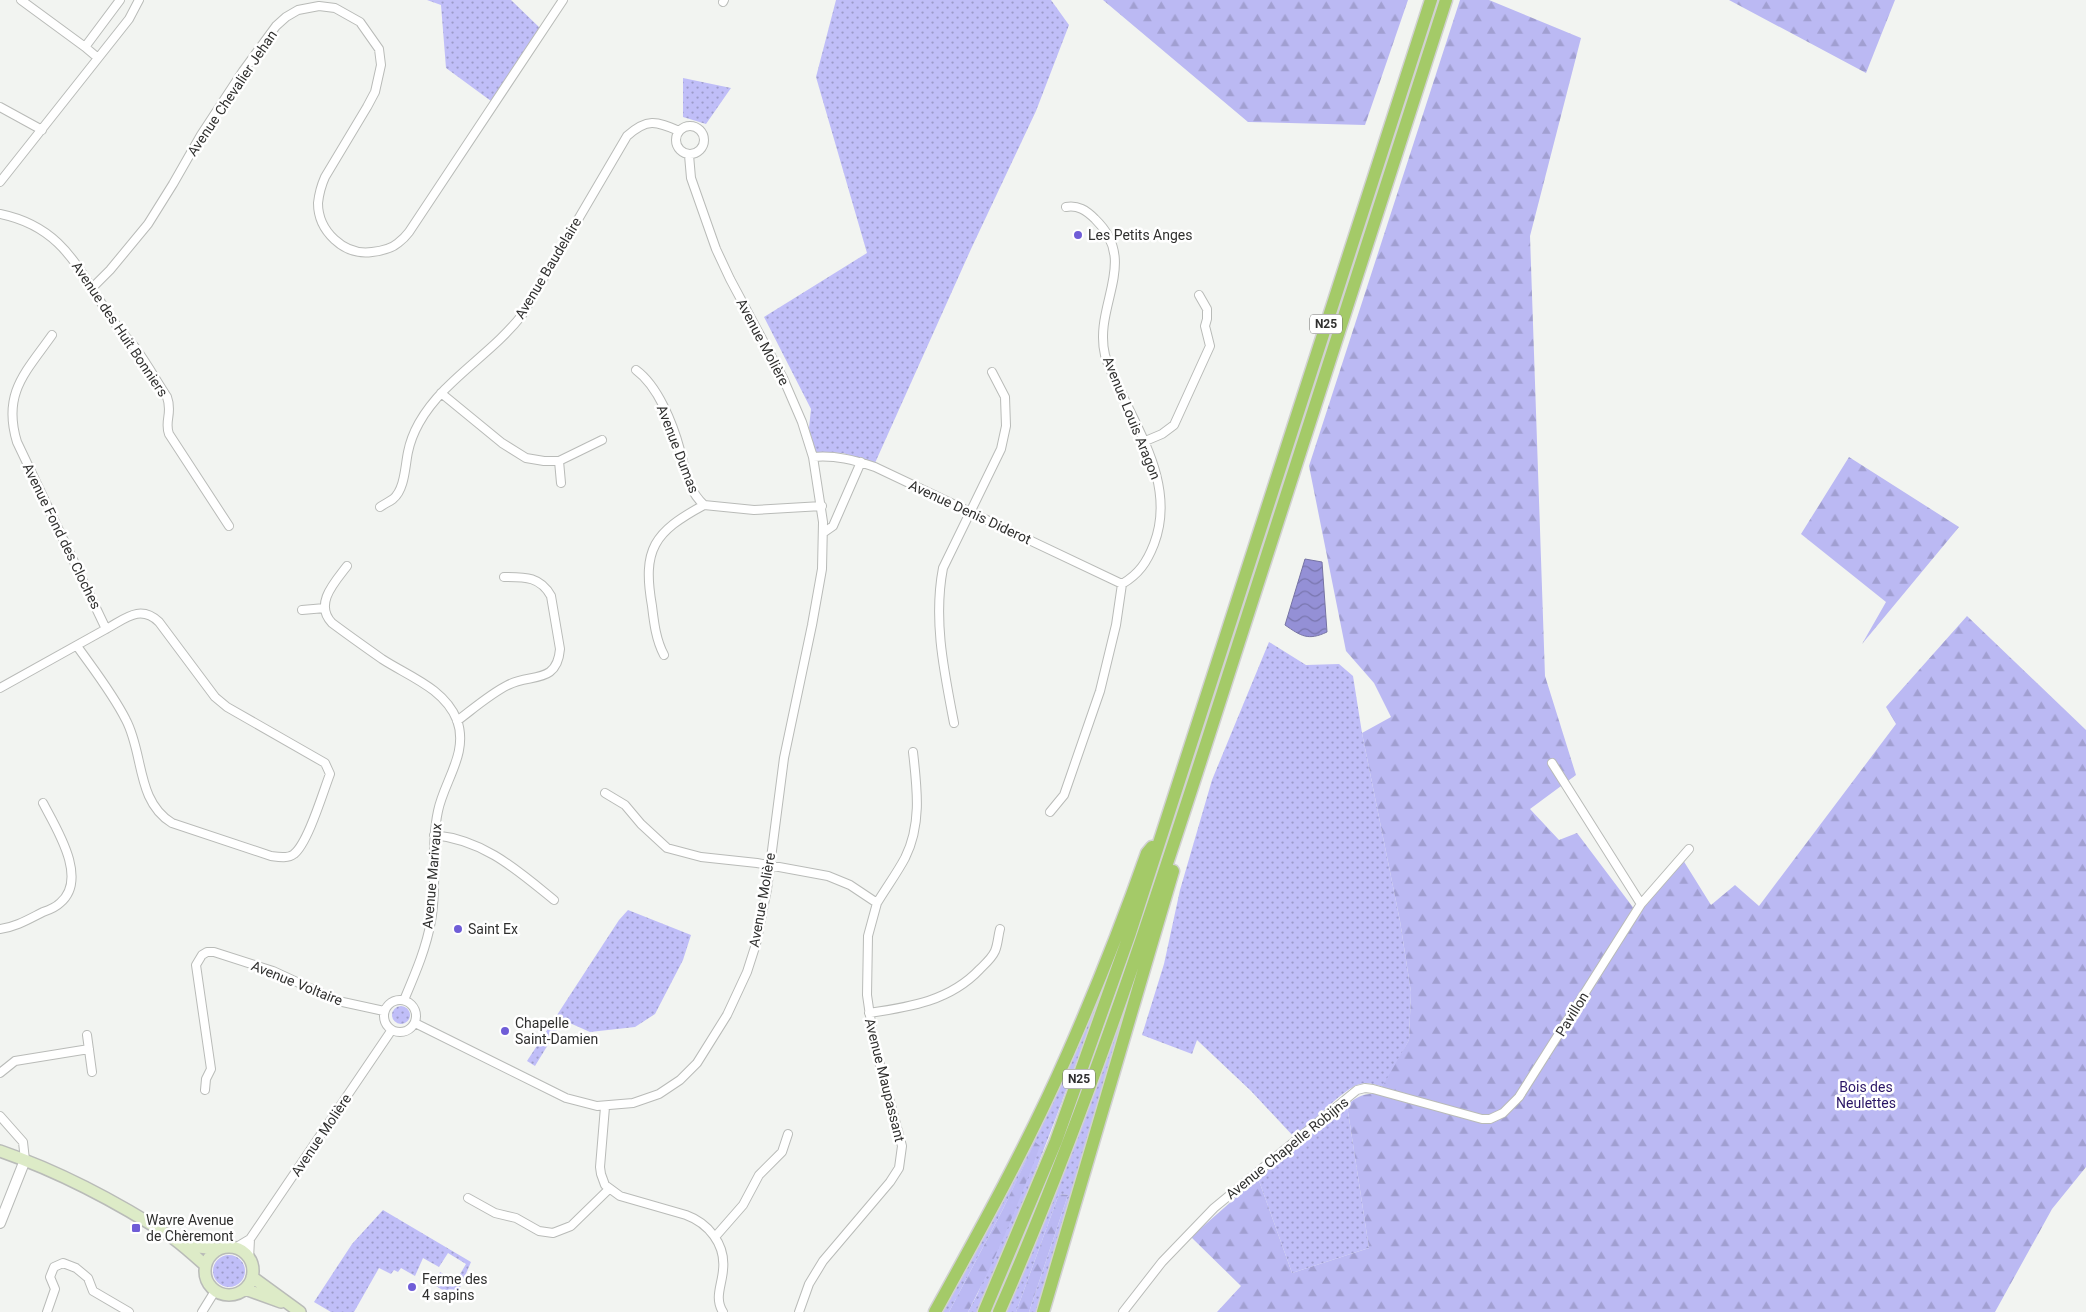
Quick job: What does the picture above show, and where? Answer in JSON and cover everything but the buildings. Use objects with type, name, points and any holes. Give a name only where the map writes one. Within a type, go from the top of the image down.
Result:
[{"type":"highway","name":"N25","points":[[984,1312],[1066,1114],[1130,933],[1431,0]]},
{"type":"highway","name":"N25","points":[[999,1312],[1076,1127],[1171,853],[1446,0]]},
{"type":"highway","points":[[935,1312],[988,1217],[1029,1137],[1088,1008],[1121,926],[1147,853],[1160,840]]},
{"type":"highway","points":[[1043,1312],[1174,869],[1171,853]]},
{"type":"main road","points":[[0,1151],[25,1160],[82,1186],[174,1239],[206,1265]]},
{"type":"main road","points":[[174,1239],[198,1247],[235,1248],[240,1250],[249,1259],[252,1277],[244,1289],[234,1294],[228,1295],[215,1291],[206,1277],[208,1258],[218,1249]]},
{"type":"main road","points":[[252,1277],[300,1312]]},
{"type":"main road","points":[[244,1289],[288,1304]]},
{"type":"street","points":[[21,0],[98,58]]},
{"type":"street","points":[[85,47],[120,0]]},
{"type":"street","points":[[0,182],[129,18],[139,0]]},
{"type":"street","name":"Avenue Chevalier Jehan","points":[[92,287],[110,270],[148,224],[174,184],[201,135],[243,71],[276,26],[286,17],[306,8],[319,6],[335,8],[349,14],[360,22],[379,49],[381,65],[375,92],[325,177],[318,205],[321,220],[327,232],[338,243],[352,251],[367,253],[384,250],[397,244],[409,232],[563,0]]},
{"type":"street","points":[[0,107],[42,130]]},
{"type":"street","name":"Avenue Baudelaire","points":[[380,507],[394,498],[397,493],[415,430],[441,393],[506,334],[522,316],[627,136],[641,126],[656,122],[679,131]]},
{"type":"street","points":[[679,131],[690,126],[703,134],[703,144],[700,150],[689,155]]},
{"type":"street","name":"Avenue Molière","points":[[414,1023],[558,1094],[587,1104],[605,1107],[633,1103],[659,1094],[680,1080],[701,1057],[727,1015],[747,972],[760,927],[784,758],[822,568],[822,506],[813,458],[794,402],[716,249],[691,178],[689,155],[677,147],[676,137],[679,131]]},
{"type":"street","name":"Avenue Louis Aragon","points":[[1066,207],[1078,206],[1092,215],[1106,231],[1112,244],[1116,268],[1115,279],[1104,319],[1105,355],[1155,467],[1159,483],[1161,503],[1159,525],[1152,548],[1142,568],[1132,579],[1122,584]]},
{"type":"street","name":"Avenue des Huit Bonniers","points":[[0,214],[28,222],[56,239],[92,287],[116,325],[134,346],[167,397],[170,405],[167,429],[169,434],[229,526]]},
{"type":"street","points":[[1143,442],[1162,434],[1174,425],[1210,346],[1205,326],[1208,318],[1207,309],[1199,295]]},
{"type":"street","name":"Avenue Fond des Cloches","points":[[52,335],[19,381],[12,404],[12,424],[17,442],[106,629]]},
{"type":"street","name":"Avenue Dumas","points":[[636,370],[647,378],[669,419],[680,451],[688,484],[704,506],[754,510],[822,506]]},
{"type":"street","points":[[954,723],[945,678],[939,626],[939,588],[943,568],[1001,449],[1006,426],[1005,397],[992,372]]},
{"type":"street","points":[[441,393],[516,453],[535,460],[559,461],[602,440]]},
{"type":"street","name":"Avenue Denis Diderot","points":[[813,458],[827,456],[861,462],[1122,584]]},
{"type":"street","points":[[559,461],[561,483]]},
{"type":"street","points":[[823,533],[828,532],[833,526],[861,462]]},
{"type":"street","points":[[664,654],[658,644],[648,585],[650,556],[658,539],[669,527],[678,519],[704,506]]},
{"type":"street","points":[[302,610],[325,608],[329,590],[347,566]]},
{"type":"street","points":[[457,721],[509,684],[545,675],[552,670],[560,657],[547,588],[534,579],[504,577]]},
{"type":"street","points":[[1050,812],[1064,795],[1100,691],[1116,625],[1122,584]]},
{"type":"street","name":"Avenue Marivaux","points":[[325,608],[325,616],[332,624],[382,659],[435,691],[447,704],[457,721],[459,754],[438,809],[434,835],[435,880],[431,920],[422,955],[404,1000]]},
{"type":"street","points":[[0,688],[134,614],[144,613],[152,615],[160,622],[215,697],[227,708],[325,763],[330,774],[305,838],[294,854],[288,857],[271,856],[172,823],[161,816],[149,796],[127,722],[77,646]]},
{"type":"street","name":"Avenue Maupassant","points":[[799,1312],[812,1278],[890,1182],[901,1162],[900,1138],[868,1014],[868,936],[877,903],[899,868],[913,838],[918,812],[913,752]]},
{"type":"street","points":[[1552,763],[1641,904]]},
{"type":"street","points":[[605,792],[625,805],[641,824],[667,848],[701,857],[828,876],[850,885],[877,903]]},
{"type":"street","points":[[0,929],[12,928],[60,904],[68,894],[72,881],[71,865],[66,850],[43,803]]},
{"type":"street","points":[[434,835],[449,837],[491,853],[511,864],[554,900]]},
{"type":"street","name":"Pavillon","points":[[1495,1117],[1510,1108],[1519,1097],[1641,904],[1689,849]]},
{"type":"street","points":[[868,1014],[923,1004],[960,986],[978,972],[994,953],[1000,929]]},
{"type":"street","name":"Avenue Voltaire","points":[[205,1090],[206,1079],[211,1069],[196,965],[199,958],[205,953],[214,952],[266,968],[348,1004],[384,1011]]},
{"type":"street","points":[[397,1000],[404,1000],[414,1008],[416,1014],[414,1023],[404,1031],[391,1031],[384,1011],[397,1000]]},
{"type":"street","name":"Avenue Molière","points":[[235,1248],[250,1239],[391,1031]]},
{"type":"street","points":[[87,1035],[92,1072]]},
{"type":"street","points":[[0,1073],[15,1062],[89,1049]]},
{"type":"street","name":"Avenue Chapelle Robijns","points":[[1123,1312],[1162,1262],[1214,1208],[1357,1090],[1373,1089],[1474,1118],[1485,1120],[1495,1117]]},
{"type":"street","points":[[605,1107],[600,1167],[602,1180],[609,1189],[620,1196],[694,1218],[708,1228],[720,1248],[724,1267],[718,1300],[722,1312]]},
{"type":"street","points":[[0,1116],[23,1142],[25,1160],[0,1223]]},
{"type":"street","points":[[715,1237],[743,1205],[759,1175],[782,1152],[788,1134]]},
{"type":"street","points":[[468,1198],[495,1213],[514,1217],[539,1231],[550,1233],[560,1232],[571,1226],[609,1189]]},
{"type":"street","points":[[249,1259],[250,1239]]},
{"type":"street","points":[[47,1312],[55,1289],[50,1277],[54,1267],[63,1263],[76,1268],[88,1278],[93,1290],[129,1312]]},
{"type":"street","points":[[202,1312],[215,1291]]},
{"type":"shaded area","points":[[427,0],[511,0],[540,28],[491,101],[446,68],[441,5]]},
{"type":"shaded area","points":[[836,0],[1051,0],[1069,25],[1036,111],[971,249],[875,463],[843,453],[815,452],[809,428],[811,409],[764,317],[867,253],[816,77]]},
{"type":"shaded area","points":[[1437,0],[1440,0],[1218,685],[1218,678]]},
{"type":"shaded area","points":[[683,78],[731,88],[706,124],[683,117]]},
{"type":"shaded area","points":[[1269,642],[1306,665],[1339,664],[1353,676],[1362,733],[1400,921],[1411,992],[1409,1040],[1384,1087],[1366,1083],[1353,1087],[1337,1099],[1295,1138],[1251,1091],[1197,1040],[1192,1054],[1142,1035],[1164,964],[1180,890],[1212,780]]},
{"type":"shaded area","points":[[1199,738],[1202,739],[1130,957],[1079,1100],[1023,1242],[993,1312],[990,1312]]},
{"type":"shaded area","points":[[628,910],[691,935],[683,960],[655,1014],[635,1027],[590,1032],[563,1020],[535,1066],[527,1061],[619,920]]},
{"type":"shaded area","points":[[1147,944],[1038,1312],[1029,1312],[1068,1195],[1059,1194],[1016,1312],[1006,1312],[1079,1134]]},
{"type":"shaded area","points":[[1108,976],[1029,1187],[977,1312],[968,1312],[978,1293],[1035,1143],[949,1312],[941,1312],[996,1214],[1036,1135],[1074,1055]]},
{"type":"shaded area","points":[[397,1006],[405,1006],[410,1011],[408,1022],[397,1024],[392,1019],[392,1011]]},
{"type":"shaded area","points":[[1347,1105],[1369,1248],[1292,1273],[1258,1178]]},
{"type":"shaded area","points":[[383,1210],[471,1262],[458,1292],[451,1295],[436,1286],[440,1272],[456,1281],[466,1264],[448,1253],[439,1267],[423,1258],[415,1276],[401,1268],[398,1272],[394,1270],[391,1274],[379,1268],[354,1312],[331,1312],[314,1302],[352,1244]]},
{"type":"shaded area","points":[[229,1255],[235,1256],[240,1260],[244,1265],[244,1277],[240,1282],[235,1286],[229,1287],[223,1286],[218,1282],[214,1277],[213,1271],[214,1265],[218,1260],[223,1256]]},
{"type":"green space","points":[[1103,0],[1408,0],[1365,125],[1248,122]]},
{"type":"green space","name":"Bois des Neulettes","points":[[1460,0],[1489,0],[1581,38],[1530,236],[1545,676],[1576,775],[1530,809],[1559,840],[1577,833],[1638,914],[1683,860],[1711,905],[1735,885],[1759,906],[1896,724],[1886,707],[1967,616],[2086,730],[2086,1167],[2052,1209],[1995,1312],[1217,1312],[1241,1286],[1191,1237],[1258,1178],[1292,1273],[1369,1248],[1347,1105],[1361,1096],[1378,1094],[1409,1040],[1411,992],[1400,921],[1362,733],[1391,717],[1374,683],[1346,651],[1309,466]]},
{"type":"green space","points":[[1729,0],[1895,0],[1866,73]]},
{"type":"green space","points":[[1849,457],[1959,527],[1862,644],[1886,602],[1801,534]]},
{"type":"green space","points":[[1035,1142],[1040,1146],[1032,1167],[1007,1230],[968,1312],[949,1312],[1003,1209]]},
{"type":"green space","points":[[1059,1194],[1068,1195],[1029,1312],[1016,1312]]},
{"type":"water","points":[[1305,559],[1322,562],[1327,632],[1310,637],[1300,634],[1285,625]]},
{"type":"place","name":"Les Petits Anges","points":[[1078,235]]},
{"type":"place","name":"Saint Ex","points":[[458,929]]},
{"type":"place","name":"Chapelle Saint-Damien","points":[[505,1031]]},
{"type":"place","name":"Wavre Avenue de Chèremont","points":[[136,1228]]},
{"type":"place","name":"Ferme des 4 sapins","points":[[412,1287]]}]
